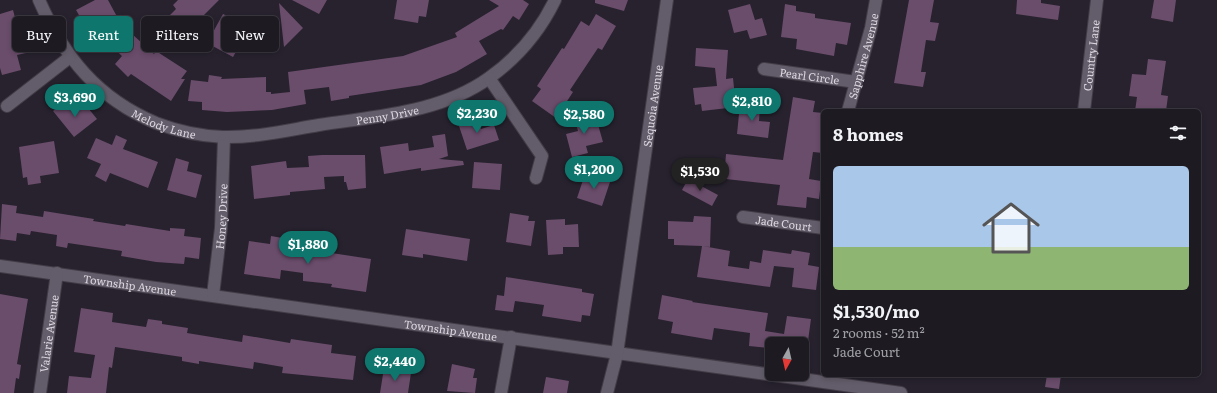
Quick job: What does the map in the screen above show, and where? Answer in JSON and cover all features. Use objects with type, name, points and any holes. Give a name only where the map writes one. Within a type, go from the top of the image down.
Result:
[{"type":"street","name":"Melody Lane","points":[[39,0],[52,30],[70,58],[99,88],[138,114],[180,130],[224,137]]},
{"type":"street","name":"Penny Drive","points":[[224,137],[260,135],[416,110],[454,98],[489,78],[521,50],[536,32],[555,0]]},
{"type":"street","name":"Sequoia Avenue","points":[[607,393],[617,354],[667,0]]},
{"type":"street","name":"Sapphire Avenue","points":[[849,109],[871,28],[876,0]]},
{"type":"street","name":"Country Lane","points":[[1084,109],[1097,0]]},
{"type":"street","points":[[7,106],[70,58]]},
{"type":"street","name":"Pearl Circle","points":[[764,69],[856,82]]},
{"type":"street","points":[[489,78],[542,156],[536,178]]},
{"type":"street","name":"Honey Drive","points":[[213,295],[221,228],[224,137]]},
{"type":"street","name":"Jade Court","points":[[743,217],[821,228]]},
{"type":"street","name":"Township Avenue","points":[[0,266],[511,337],[617,354],[823,378],[901,393]]},
{"type":"street","name":"Valarie Avenue","points":[[40,393],[58,273]]},
{"type":"street","points":[[501,393],[511,337]]},
{"type":"building","points":[[95,0],[108,0],[117,16],[79,16],[76,10]]},
{"type":"building","points":[[178,0],[219,0],[203,16],[169,16],[176,9],[173,5]]},
{"type":"building","points":[[292,0],[327,0],[319,14]]},
{"type":"building","points":[[397,0],[429,0],[426,17],[419,16],[418,23],[394,19]]},
{"type":"building","points":[[489,0],[523,0],[529,4],[519,20],[513,16],[503,30],[501,29],[479,41],[487,54],[456,72],[421,85],[349,96],[349,98],[331,101],[329,87],[304,90],[306,104],[272,110],[227,112],[202,110],[202,102],[188,101],[191,80],[208,82],[209,75],[222,77],[221,79],[266,77],[266,92],[271,92],[271,94],[290,92],[288,72],[403,56],[457,37],[455,33],[499,6]]},
{"type":"building","points":[[595,0],[628,0],[624,11],[595,3]]},
{"type":"building","points":[[909,0],[934,0],[930,22],[939,23],[935,41],[926,40],[921,72],[926,72],[923,87],[894,83]]},
{"type":"building","points":[[1017,0],[1041,0],[1041,3],[1060,6],[1058,20],[1016,14]]},
{"type":"building","points":[[1154,0],[1176,0],[1173,22],[1151,18]]},
{"type":"building","points":[[279,3],[303,28],[284,47]]},
{"type":"building","points":[[750,4],[755,20],[762,18],[767,35],[750,39],[747,30],[734,33],[728,10]]},
{"type":"building","points":[[785,4],[796,6],[796,11],[815,14],[815,18],[851,23],[847,45],[836,43],[834,56],[796,49],[797,39],[781,37]]},
{"type":"building","points":[[13,10],[15,16],[12,16],[12,52],[30,52],[17,55],[21,70],[2,75],[0,68],[0,14]]},
{"type":"building","points":[[596,14],[616,26],[602,50],[598,48],[570,90],[573,92],[556,118],[532,101],[541,89],[537,86],[562,48],[564,49],[581,21],[589,26]]},
{"type":"building","points":[[221,18],[221,51],[213,46],[213,32]]},
{"type":"building","points":[[133,35],[141,42],[141,52],[152,52],[154,54],[158,52],[187,71],[181,79],[185,79],[171,101],[131,74],[128,77],[115,64],[122,56],[118,52],[133,52]]},
{"type":"building","points":[[696,48],[728,50],[726,79],[733,78],[736,107],[702,111],[701,104],[695,105],[693,88],[717,86],[715,68],[695,66]]},
{"type":"building","points":[[224,52],[236,52],[233,57]]},
{"type":"building","points":[[1148,59],[1166,61],[1161,95],[1168,96],[1166,109],[1135,109],[1137,97],[1129,96],[1132,74],[1146,75]]},
{"type":"building","points":[[793,97],[815,101],[813,112],[821,113],[821,153],[813,152],[809,179],[821,181],[819,199],[807,197],[806,208],[777,205],[780,185],[690,175],[697,163],[724,178],[726,154],[783,160]]},
{"type":"building","points":[[64,102],[72,112],[84,103],[97,119],[74,137],[53,111]]},
{"type":"building","points":[[740,104],[760,106],[759,121],[770,122],[768,138],[737,134]]},
{"type":"building","points":[[595,114],[603,142],[586,146],[588,153],[572,157],[566,134],[578,131],[575,119]]},
{"type":"building","points":[[477,117],[481,129],[494,125],[499,140],[467,150],[458,123]]},
{"type":"building","points":[[445,134],[448,156],[439,159],[463,161],[464,165],[421,171],[421,168],[384,174],[380,147],[408,143],[409,151],[434,147],[432,136]]},
{"type":"building","points":[[116,135],[127,140],[123,149],[158,162],[148,188],[110,173],[106,182],[95,176],[101,164],[87,158],[96,138],[112,145]]},
{"type":"building","points":[[54,141],[59,173],[40,176],[41,183],[28,185],[27,177],[23,178],[19,147]]},
{"type":"building","points":[[365,155],[366,188],[348,190],[346,182],[344,182],[344,176],[324,177],[325,189],[290,192],[290,195],[254,199],[251,166],[286,161],[287,168],[309,167],[308,156]]},
{"type":"building","points":[[176,158],[189,162],[187,171],[202,175],[196,198],[167,190]]},
{"type":"building","points":[[474,162],[502,164],[500,190],[472,188]]},
{"type":"building","points":[[585,174],[610,182],[602,206],[577,198]]},
{"type":"building","points":[[688,179],[718,195],[712,206],[682,190]]},
{"type":"building","points":[[2,204],[17,206],[16,213],[43,217],[44,211],[94,219],[93,221],[125,226],[126,224],[170,231],[170,228],[185,229],[184,236],[201,238],[199,259],[185,257],[184,264],[156,262],[121,256],[122,251],[68,243],[67,248],[56,246],[57,235],[31,231],[30,235],[17,233],[16,241],[0,239]]},
{"type":"building","points":[[510,213],[529,216],[528,221],[535,221],[531,246],[506,242]]},
{"type":"building","points":[[694,216],[711,217],[710,247],[703,246],[730,251],[728,266],[749,269],[750,261],[761,263],[763,250],[791,254],[792,250],[810,253],[808,265],[819,267],[816,290],[792,287],[794,268],[774,266],[770,287],[697,277],[702,246],[674,245],[674,239],[668,239],[668,221],[693,222]]},
{"type":"building","points":[[565,219],[565,225],[578,224],[579,247],[563,247],[563,254],[548,255],[546,220]]},
{"type":"building","points":[[406,229],[470,239],[467,261],[423,254],[423,258],[402,255]]},
{"type":"building","points":[[271,236],[288,239],[286,251],[310,253],[311,247],[325,249],[325,252],[371,259],[366,292],[331,287],[332,284],[303,281],[303,273],[281,270],[280,279],[244,274],[249,241],[270,244]]},
{"type":"building","points":[[506,277],[582,289],[582,292],[594,294],[590,316],[582,315],[581,322],[542,316],[544,305],[515,301],[513,312],[495,310],[497,295],[504,296]]},
{"type":"building","points":[[0,294],[28,299],[17,364],[21,365],[19,379],[16,378],[14,393],[0,393]]},
{"type":"building","points":[[662,295],[693,301],[692,302],[768,313],[765,331],[784,334],[787,316],[811,319],[809,337],[765,337],[765,348],[749,346],[750,333],[714,328],[712,340],[671,333],[673,322],[658,319]]},
{"type":"building","points":[[81,308],[113,313],[112,322],[146,327],[148,319],[162,321],[162,324],[188,328],[187,333],[242,342],[243,335],[290,343],[291,339],[332,345],[331,353],[356,356],[353,380],[282,373],[283,367],[254,362],[253,369],[199,361],[199,364],[182,361],[182,357],[115,347],[112,368],[109,367],[106,393],[67,393],[69,376],[91,378],[95,355],[74,352]]},
{"type":"building","points":[[452,364],[475,369],[473,378],[477,378],[475,393],[447,391]]},
{"type":"building","points":[[384,368],[411,373],[408,393],[380,393]]},
{"type":"building","points":[[546,377],[569,381],[567,393],[543,393]]},
{"type":"building","points":[[1047,377],[1061,377],[1059,389],[1045,387]]}]
